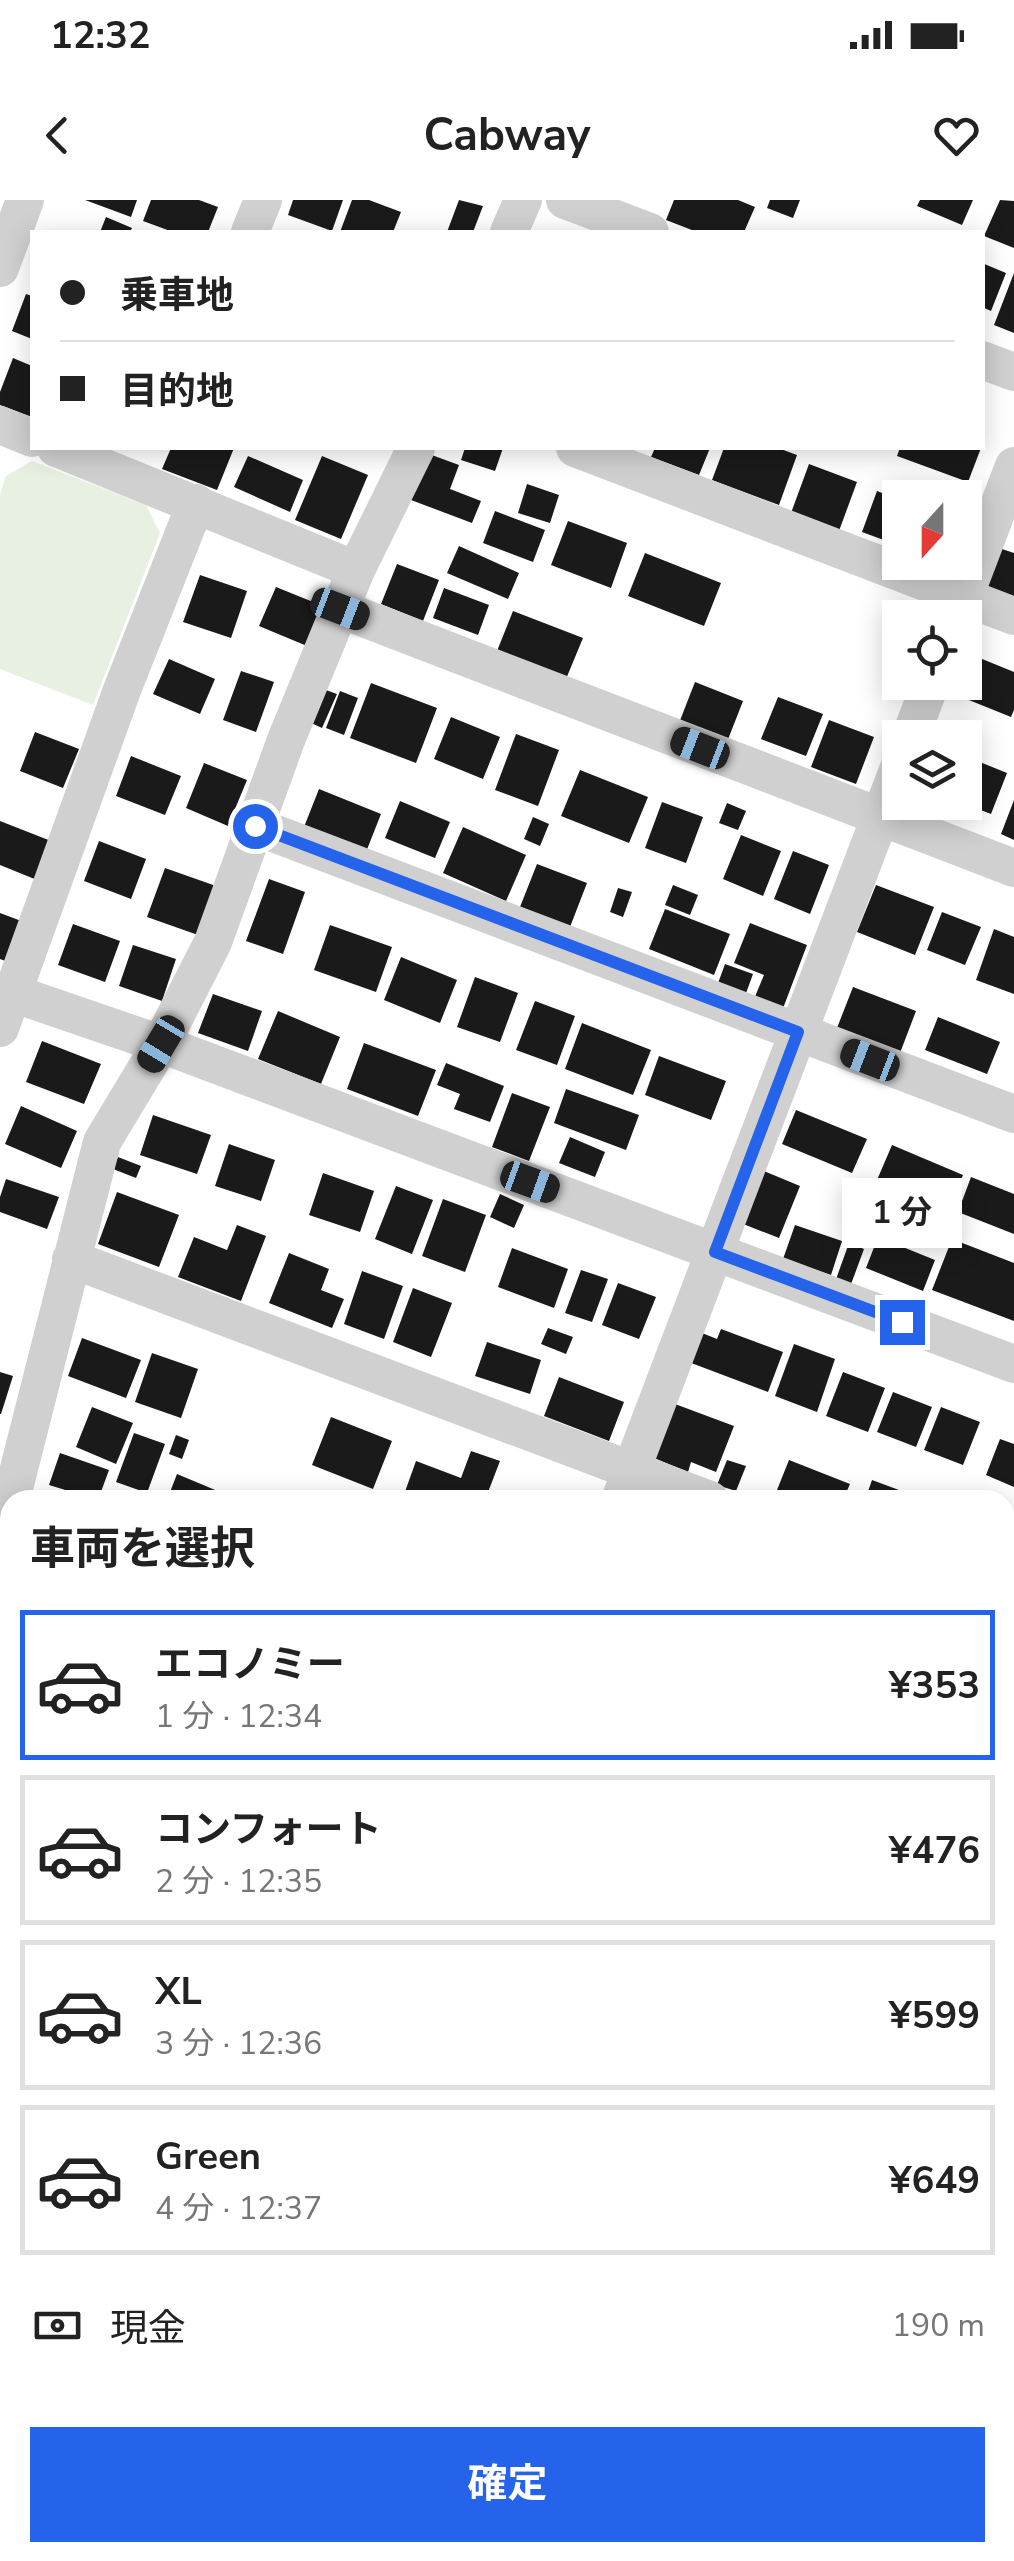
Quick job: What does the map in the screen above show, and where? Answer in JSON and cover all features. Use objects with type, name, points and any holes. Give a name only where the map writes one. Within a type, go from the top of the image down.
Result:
[{"type":"street","points":[[0,268],[25,200]]},
{"type":"street","points":[[251,230],[263,200]]},
{"type":"street","points":[[510,230],[523,200]]},
{"type":"street","points":[[565,200],[645,230]]},
{"type":"street","points":[[985,361],[1014,372]]},
{"type":"street","points":[[61,450],[356,570]]},
{"type":"street","points":[[22,1490],[71,1259],[102,1142],[161,1044],[213,942],[286,740],[356,570],[415,450]]},
{"type":"street","points":[[581,450],[943,600]]},
{"type":"street","points":[[963,600],[1014,466]]},
{"type":"street","points":[[196,503],[122,690],[6,1010],[161,1044],[1014,1364]]},
{"type":"street","points":[[340,609],[1014,868]]},
{"type":"street","points":[[982,611],[1014,616]]},
{"type":"street","points":[[626,1485],[882,813]]},
{"type":"street","points":[[255,826],[1014,1114]]},
{"type":"street","points":[[71,1259],[626,1485],[654,1490]]},
{"type":"green space","points":[[32,461],[146,505],[160,533],[93,705],[0,669],[0,494],[6,476]]},
{"type":"building","points":[[85,200],[137,200],[131,217]]},
{"type":"building","points":[[151,200],[199,200],[218,207],[209,230],[168,230],[143,221]]},
{"type":"building","points":[[293,200],[343,200],[332,230],[288,215]]},
{"type":"building","points":[[352,200],[369,200],[401,212],[394,230],[341,230]]},
{"type":"building","points":[[459,200],[483,206],[474,230],[448,230]]},
{"type":"building","points":[[674,200],[738,200],[755,207],[745,230],[692,230],[666,220]]},
{"type":"building","points":[[770,200],[800,200],[793,218],[767,208]]},
{"type":"building","points":[[920,200],[973,200],[962,225],[917,206]]},
{"type":"building","points":[[1000,200],[1014,201],[1014,248],[985,234]]},
{"type":"building","points":[[106,217],[132,228],[131,230],[101,230]]},
{"type":"building","points":[[985,264],[1006,273],[991,311],[985,308]]},
{"type":"building","points":[[1014,273],[1014,333],[994,325]]},
{"type":"building","points":[[26,294],[30,295],[30,338],[12,331]]},
{"type":"building","points":[[13,358],[30,365],[30,416],[0,405],[0,392]]},
{"type":"building","points":[[170,450],[233,450],[217,490],[162,469]]},
{"type":"building","points":[[464,450],[502,450],[495,471],[461,460]]},
{"type":"building","points":[[654,450],[709,450],[699,475],[651,457]]},
{"type":"building","points":[[723,450],[783,450],[797,455],[779,505],[712,480]]},
{"type":"building","points":[[899,450],[980,450],[969,480],[897,456]]},
{"type":"building","points":[[429,454],[459,465],[450,489],[481,501],[472,523],[411,500]]},
{"type":"building","points":[[248,456],[303,480],[290,512],[234,487]]},
{"type":"building","points":[[322,456],[368,475],[341,539],[295,520]]},
{"type":"building","points":[[809,464],[857,482],[839,531],[791,513]]},
{"type":"building","points":[[527,484],[559,495],[550,523],[518,513]]},
{"type":"building","points":[[877,491],[882,493],[882,539],[862,532]]},
{"type":"building","points":[[495,511],[545,530],[533,562],[483,543]]},
{"type":"building","points":[[568,521],[627,543],[611,588],[551,565]]},
{"type":"building","points":[[459,546],[519,573],[508,599],[447,573]]},
{"type":"building","points":[[999,548],[1014,553],[1014,598],[984,587]]},
{"type":"building","points":[[645,553],[721,583],[704,626],[628,596]]},
{"type":"building","points":[[397,564],[439,580],[423,621],[381,604]]},
{"type":"building","points":[[200,575],[247,591],[231,638],[183,622]]},
{"type":"building","points":[[276,587],[323,606],[307,646],[259,626]]},
{"type":"building","points":[[444,588],[489,605],[478,635],[433,618]]},
{"type":"building","points":[[513,611],[583,638],[566,679],[497,651]]},
{"type":"building","points":[[169,659],[215,679],[200,714],[153,694]]},
{"type":"building","points":[[982,659],[1014,672],[1011,717],[969,700],[982,700]]},
{"type":"building","points":[[241,671],[274,682],[256,732],[223,720]]},
{"type":"building","points":[[695,682],[743,701],[727,742],[679,723]]},
{"type":"building","points":[[371,683],[437,708],[416,763],[350,738]]},
{"type":"building","points":[[323,689],[337,694],[322,728],[309,722]]},
{"type":"building","points":[[340,691],[358,698],[344,735],[326,728]]},
{"type":"building","points":[[778,697],[823,714],[806,756],[761,739]]},
{"type":"building","points":[[451,717],[500,737],[483,779],[434,759]]},
{"type":"building","points":[[829,720],[874,737],[856,784],[811,767]]},
{"type":"building","points":[[35,732],[79,749],[63,788],[20,771]]},
{"type":"building","points":[[516,734],[559,750],[538,806],[495,790]]},
{"type":"building","points":[[131,756],[181,776],[165,815],[116,796]]},
{"type":"building","points":[[204,763],[247,780],[228,826],[186,808]]},
{"type":"building","points":[[982,763],[1007,773],[991,814],[982,811]]},
{"type":"building","points":[[580,770],[648,797],[629,843],[561,816]]},
{"type":"building","points":[[319,789],[381,814],[366,852],[304,827]]},
{"type":"building","points":[[1014,800],[1014,840],[1001,834]]},
{"type":"building","points":[[400,801],[450,822],[435,858],[385,838]]},
{"type":"building","points":[[662,802],[703,817],[686,863],[645,848]]},
{"type":"building","points":[[727,803],[746,811],[738,830],[719,823]]},
{"type":"building","points":[[533,817],[549,824],[540,846],[524,839]]},
{"type":"building","points":[[0,821],[51,841],[37,880],[0,865]]},
{"type":"building","points":[[463,827],[526,855],[506,901],[443,873]]},
{"type":"building","points":[[741,835],[781,851],[763,896],[723,879]]},
{"type":"building","points":[[99,841],[146,859],[131,899],[84,881]]},
{"type":"building","points":[[793,851],[829,865],[810,914],[774,899]]},
{"type":"building","points":[[537,864],[587,883],[570,927],[520,907]]},
{"type":"building","points":[[165,868],[216,886],[198,935],[147,917]]},
{"type":"building","points":[[269,879],[305,892],[283,954],[246,941]]},
{"type":"building","points":[[673,885],[698,895],[690,915],[665,905]]},
{"type":"building","points":[[876,885],[934,907],[915,955],[857,932]]},
{"type":"building","points":[[618,888],[632,892],[623,917],[610,912]]},
{"type":"building","points":[[665,909],[730,934],[714,975],[649,949]]},
{"type":"building","points":[[942,912],[981,927],[965,965],[927,950]]},
{"type":"building","points":[[0,913],[24,922],[8,962],[0,959]]},
{"type":"building","points":[[750,923],[807,945],[782,1011],[754,999],[764,975],[734,963]]},
{"type":"building","points":[[73,924],[120,941],[105,982],[58,965]]},
{"type":"building","points":[[330,925],[392,947],[376,992],[314,970]]},
{"type":"building","points":[[994,929],[1014,937],[1014,994],[976,980]]},
{"type":"building","points":[[133,945],[176,959],[162,1001],[119,986]]},
{"type":"building","points":[[401,957],[457,980],[440,1023],[384,1000]]},
{"type":"building","points":[[725,964],[753,974],[745,996],[717,986]]},
{"type":"building","points":[[475,977],[518,993],[500,1042],[457,1027]]},
{"type":"building","points":[[853,987],[916,1011],[900,1053],[837,1028]]},
{"type":"building","points":[[213,994],[262,1011],[248,1051],[198,1033]]},
{"type":"building","points":[[535,1001],[575,1016],[557,1065],[516,1050]]},
{"type":"building","points":[[278,1011],[340,1037],[321,1084],[258,1059]]},
{"type":"building","points":[[938,1017],[1000,1042],[987,1074],[925,1050]]},
{"type":"building","points":[[582,1023],[651,1050],[633,1095],[565,1069]]},
{"type":"building","points":[[42,1041],[101,1064],[84,1104],[26,1082]]},
{"type":"building","points":[[364,1043],[436,1070],[418,1116],[347,1089]]},
{"type":"building","points":[[659,1056],[726,1081],[711,1120],[645,1095]]},
{"type":"building","points":[[446,1063],[504,1086],[490,1122],[454,1109],[460,1094],[437,1085]]},
{"type":"building","points":[[566,1089],[639,1115],[626,1150],[554,1123]]},
{"type":"building","points":[[512,1093],[550,1107],[529,1161],[492,1147]]},
{"type":"building","points":[[21,1106],[77,1131],[61,1168],[5,1144]]},
{"type":"building","points":[[796,1110],[867,1139],[852,1173],[782,1144]]},
{"type":"building","points":[[153,1115],[211,1135],[197,1174],[140,1155]]},
{"type":"building","points":[[570,1137],[605,1152],[595,1177],[559,1163]]},
{"type":"building","points":[[229,1144],[275,1160],[261,1201],[215,1186]]},
{"type":"building","points":[[892,1145],[963,1175],[948,1210],[877,1180]]},
{"type":"building","points":[[118,1157],[141,1166],[136,1178],[113,1169]]},
{"type":"building","points":[[759,1169],[800,1186],[779,1238],[738,1222]]},
{"type":"building","points":[[323,1173],[374,1191],[360,1232],[309,1215]]},
{"type":"building","points":[[971,1177],[1014,1194],[1014,1234],[958,1212]]},
{"type":"building","points":[[6,1179],[59,1197],[47,1229],[0,1212]]},
{"type":"building","points":[[396,1186],[433,1200],[412,1254],[375,1239]]},
{"type":"building","points":[[117,1192],[179,1215],[159,1267],[98,1244]]},
{"type":"building","points":[[500,1194],[524,1205],[514,1228],[490,1217]]},
{"type":"building","points":[[443,1199],[486,1215],[465,1272],[422,1256]]},
{"type":"building","points":[[237,1225],[266,1236],[241,1301],[178,1277],[194,1237],[227,1250]]},
{"type":"building","points":[[795,1225],[842,1241],[831,1275],[783,1259]]},
{"type":"building","points":[[878,1237],[935,1260],[923,1291],[866,1268]]},
{"type":"building","points":[[952,1239],[1014,1263],[1014,1321],[932,1290]]},
{"type":"building","points":[[849,1243],[864,1249],[850,1287],[835,1282]]},
{"type":"building","points":[[512,1248],[568,1269],[554,1308],[498,1287]]},
{"type":"building","points":[[289,1253],[329,1269],[321,1290],[344,1299],[332,1328],[269,1303]]},
{"type":"building","points":[[581,1270],[608,1279],[592,1322],[565,1313]]},
{"type":"building","points":[[362,1271],[403,1286],[384,1339],[344,1324]]},
{"type":"building","points":[[618,1283],[656,1297],[639,1339],[602,1325]]},
{"type":"building","points":[[413,1288],[452,1303],[431,1357],[393,1342]]},
{"type":"building","points":[[548,1328],[573,1337],[566,1354],[541,1344]]},
{"type":"building","points":[[721,1329],[783,1352],[768,1392],[686,1361],[697,1331],[717,1339]]},
{"type":"building","points":[[82,1338],[141,1360],[126,1398],[68,1376]]},
{"type":"building","points":[[487,1342],[541,1360],[530,1394],[475,1376]]},
{"type":"building","points":[[794,1344],[835,1359],[817,1412],[775,1396]]},
{"type":"building","points":[[152,1353],[198,1369],[181,1418],[135,1402]]},
{"type":"building","points":[[0,1372],[13,1376],[1,1414],[0,1414]]},
{"type":"building","points":[[843,1372],[885,1388],[868,1432],[826,1416]]},
{"type":"building","points":[[559,1377],[624,1402],[609,1441],[544,1416]]},
{"type":"building","points":[[893,1392],[932,1407],[916,1447],[877,1432]]},
{"type":"building","points":[[675,1404],[734,1426],[716,1472],[691,1462],[688,1472],[654,1458]]},
{"type":"building","points":[[92,1407],[133,1423],[116,1464],[76,1447]]},
{"type":"building","points":[[941,1407],[980,1422],[963,1465],[924,1450]]},
{"type":"building","points":[[331,1417],[392,1441],[373,1489],[312,1465]]},
{"type":"building","points":[[134,1433],[165,1444],[148,1490],[116,1482]]},
{"type":"building","points":[[176,1435],[189,1440],[182,1459],[169,1454]]},
{"type":"building","points":[[1000,1439],[1014,1444],[1014,1487],[986,1475]]},
{"type":"building","points":[[471,1451],[500,1461],[489,1490],[406,1490],[416,1461],[461,1478]]},
{"type":"building","points":[[60,1453],[109,1470],[102,1490],[65,1490],[49,1485]]},
{"type":"building","points":[[727,1460],[746,1466],[736,1490],[717,1485]]},
{"type":"building","points":[[789,1460],[850,1484],[847,1490],[777,1490]]},
{"type":"building","points":[[177,1474],[215,1490],[171,1490]]},
{"type":"building","points":[[872,1480],[899,1490],[868,1490]]},
{"type":"route","points":[[255,826],[798,1032],[715,1252],[902,1322]]}]
